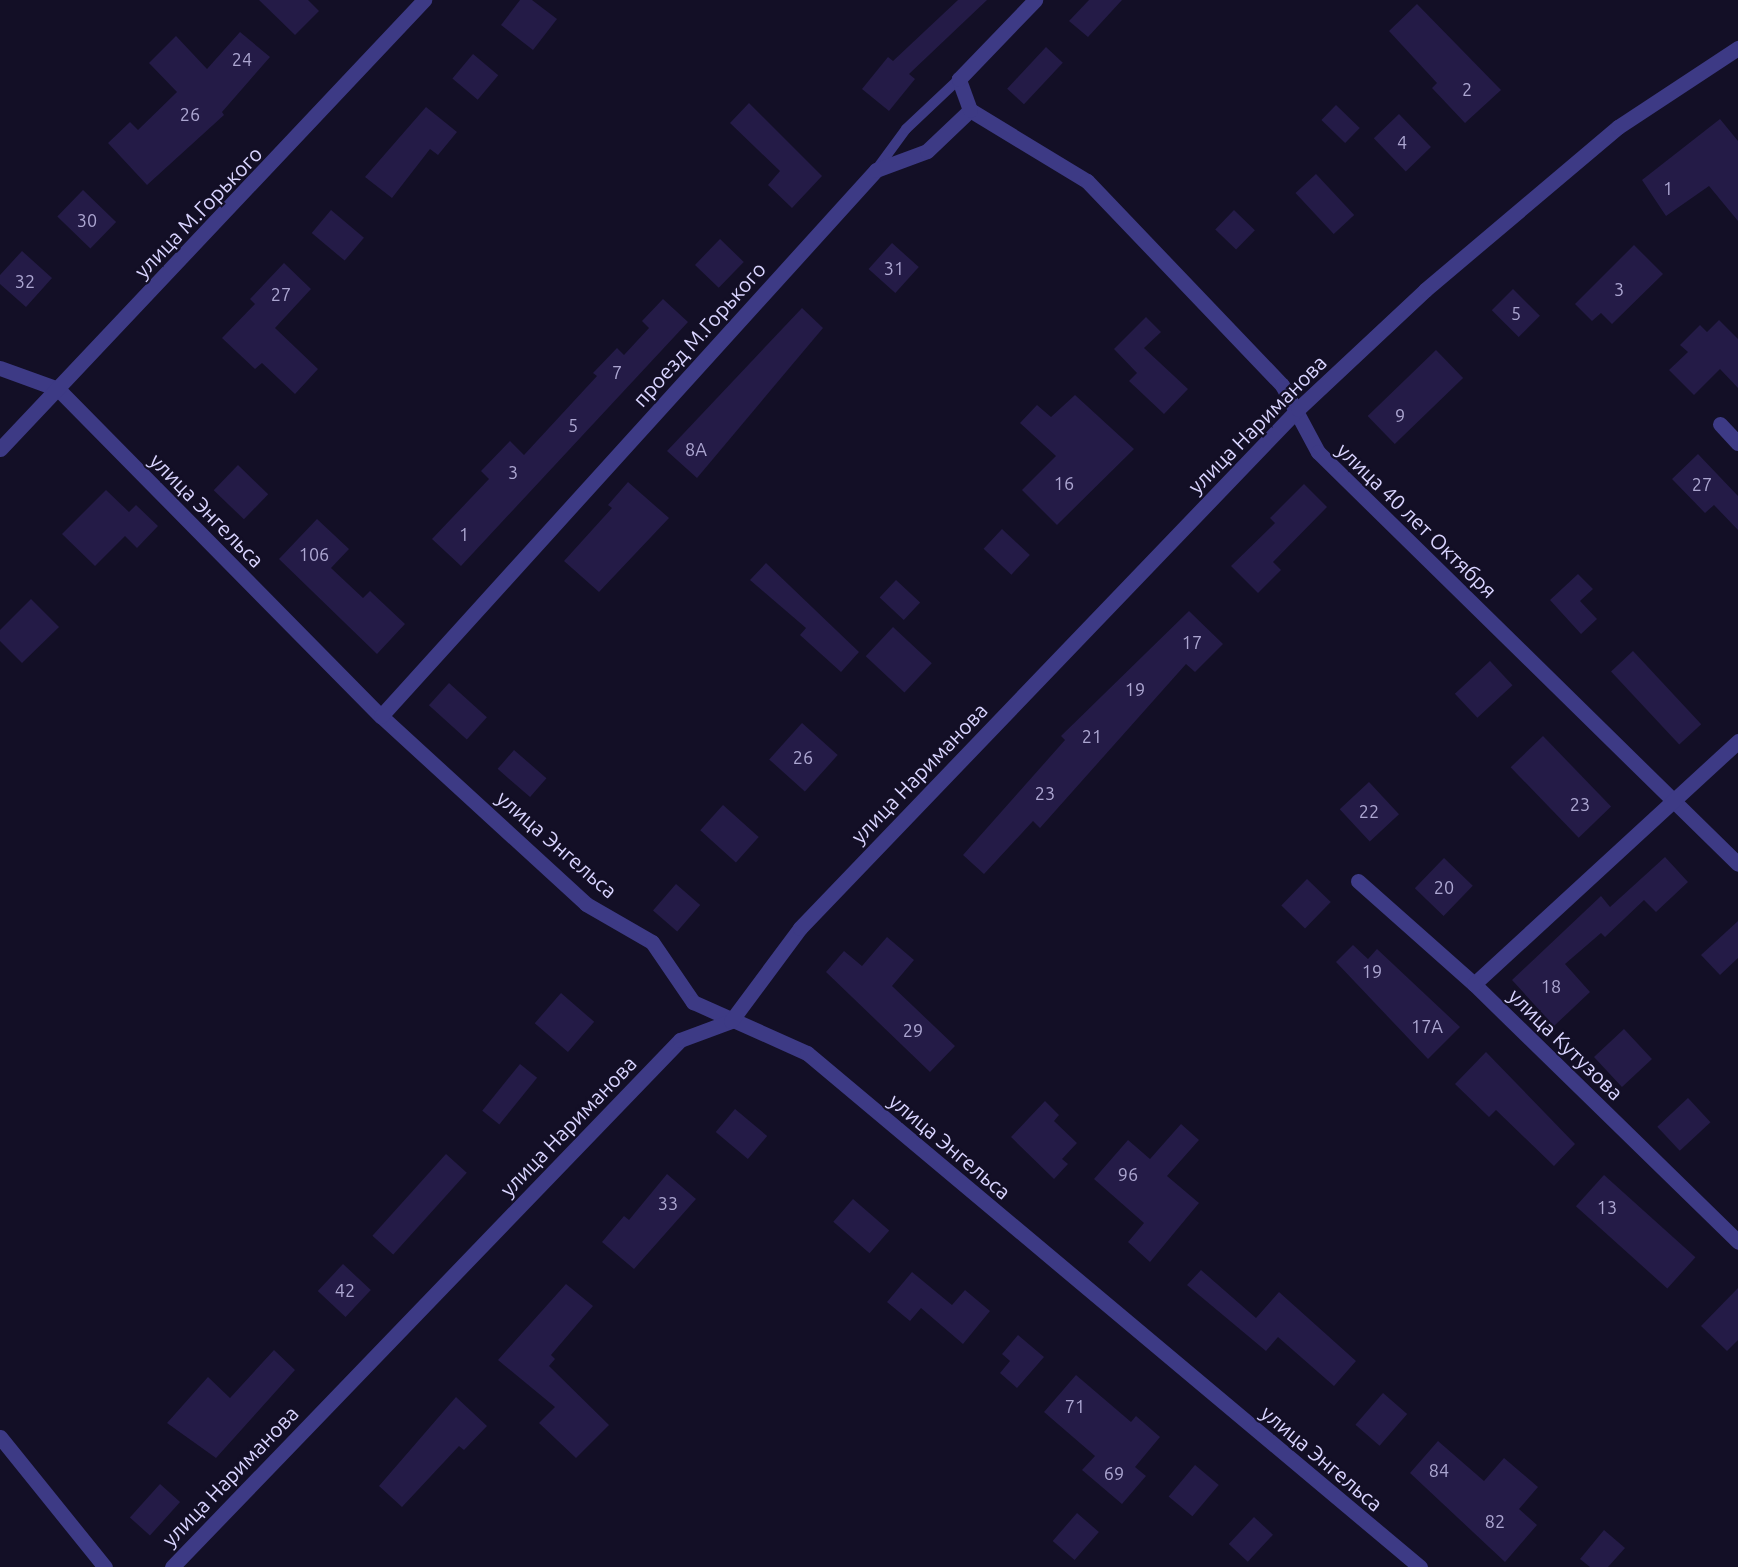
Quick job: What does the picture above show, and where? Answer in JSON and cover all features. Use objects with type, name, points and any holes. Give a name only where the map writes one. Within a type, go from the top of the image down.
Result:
[{"type":"street","name":"улица М.Горького","points":[[0,449],[424,0]]},
{"type":"street","points":[[970,110],[959,80],[1035,0]]},
{"type":"street","name":"улица Нариманова","points":[[172,1567],[681,1040],[731,1021],[800,928],[1298,409],[1425,290],[1618,127],[1738,48]]},
{"type":"street","name":"улица 40 лет Октября","points":[[970,110],[1087,182],[1282,385],[1298,409],[1318,452],[1738,864]]},
{"type":"street","name":"проезд М.Горького","points":[[381,716],[876,170],[927,151],[970,110]]},
{"type":"street","name":"улица Энгельса","points":[[0,368],[58,389],[381,716],[586,904],[652,942],[693,1002],[731,1021],[807,1053],[1420,1567]]},
{"type":"street","points":[[1720,424],[1738,443]]},
{"type":"street","points":[[1474,984],[1673,798],[1738,741]]},
{"type":"street","name":"улица Кутузова","points":[[1358,881],[1474,984],[1738,1242]]},
{"type":"street","points":[[0,1437],[105,1567]]},
{"type":"lane","points":[[876,170],[906,129],[959,80]]},
{"type":"building","points":[[259,0],[308,0],[319,11],[295,35]]},
{"type":"building","points":[[520,0],[532,0],[557,19],[533,50],[501,25]]},
{"type":"building","points":[[958,0],[987,0],[909,74],[915,79],[889,111],[862,89],[888,57],[893,61]]},
{"type":"building","points":[[1089,0],[1122,0],[1088,37],[1069,21]]},
{"type":"building","points":[[1417,4],[1501,90],[1465,123],[1432,88],[1437,83],[1389,31]]},
{"type":"building","points":[[240,32],[270,57],[222,112],[224,115],[147,185],[108,143],[130,122],[138,130],[177,92],[149,63],[176,36],[207,69]]},
{"type":"building","points":[[1046,47],[1063,63],[1024,104],[1007,89]]},
{"type":"building","points":[[473,54],[498,75],[478,100],[452,79]]},
{"type":"building","points":[[749,103],[822,176],[792,208],[768,185],[780,171],[730,123]]},
{"type":"building","points":[[1336,105],[1360,128],[1345,143],[1321,120]]},
{"type":"building","points":[[426,107],[457,132],[438,155],[430,149],[392,198],[365,177]]},
{"type":"building","points":[[1399,114],[1431,147],[1406,171],[1374,138]]},
{"type":"building","points":[[1720,119],[1738,141],[1738,221],[1709,186],[1666,216],[1642,180]]},
{"type":"building","points":[[1316,174],[1354,215],[1334,234],[1296,193]]},
{"type":"building","points":[[83,190],[116,222],[90,249],[57,217]]},
{"type":"building","points":[[331,210],[364,238],[345,261],[312,233]]},
{"type":"building","points":[[1234,210],[1255,230],[1236,250],[1215,229]]},
{"type":"building","points":[[720,239],[744,262],[719,288],[695,265]]},
{"type":"building","points":[[892,243],[919,267],[895,293],[869,269]]},
{"type":"building","points":[[1634,245],[1663,274],[1612,324],[1601,313],[1592,321],[1575,304]]},
{"type":"building","points":[[22,251],[52,278],[26,307],[0,284],[0,275]]},
{"type":"building","points":[[284,263],[311,289],[275,328],[318,369],[295,394],[262,363],[255,369],[222,338],[255,304],[250,299]]},
{"type":"building","points":[[1513,289],[1540,316],[1519,337],[1492,310]]},
{"type":"building","points":[[663,299],[688,322],[461,566],[432,539],[489,479],[481,471],[510,441],[524,455],[597,376],[593,373],[617,348],[624,355],[649,328],[642,321]]},
{"type":"building","points":[[802,308],[823,328],[697,478],[667,451]]},
{"type":"building","points":[[1146,317],[1161,332],[1144,348],[1188,389],[1164,414],[1129,381],[1137,373],[1114,349]]},
{"type":"building","points":[[1719,320],[1738,339],[1738,388],[1720,369],[1694,395],[1669,370],[1688,352],[1680,345],[1700,325],[1707,332]]},
{"type":"building","points":[[1436,350],[1463,378],[1395,444],[1368,416]]},
{"type":"building","points":[[1075,395],[1134,449],[1057,525],[1022,490],[1056,456],[1020,423],[1037,405],[1051,417]]},
{"type":"building","points":[[1698,454],[1738,496],[1738,530],[1714,505],[1705,513],[1672,479]]},
{"type":"building","points":[[238,465],[268,494],[244,519],[214,490]]},
{"type":"building","points":[[628,482],[669,518],[599,592],[564,561],[612,508],[608,505]]},
{"type":"building","points":[[1304,484],[1327,507],[1273,562],[1281,570],[1258,593],[1231,566],[1275,523],[1270,518]]},
{"type":"building","points":[[106,490],[129,512],[136,505],[158,526],[137,548],[125,536],[95,566],[62,534]]},
{"type":"building","points":[[317,519],[349,549],[331,568],[363,598],[370,591],[405,624],[377,654],[279,559]]},
{"type":"building","points":[[1002,529],[1030,555],[1011,575],[984,549]]},
{"type":"building","points":[[766,563],[859,652],[841,672],[800,635],[806,628],[750,580]]},
{"type":"building","points":[[1578,574],[1593,589],[1580,601],[1597,619],[1581,634],[1550,600]]},
{"type":"building","points":[[896,580],[920,603],[904,620],[880,598]]},
{"type":"building","points":[[31,599],[59,627],[22,663],[0,641],[0,630]]},
{"type":"building","points":[[1189,611],[1223,644],[1195,672],[1186,664],[1040,828],[1033,821],[984,874],[963,855],[1065,740],[1061,736]]},
{"type":"building","points":[[893,627],[932,663],[904,692],[866,656]]},
{"type":"building","points":[[1633,651],[1701,724],[1679,745],[1611,671]]},
{"type":"building","points":[[1490,661],[1513,685],[1477,718],[1455,694]]},
{"type":"building","points":[[449,683],[487,717],[467,739],[429,705]]},
{"type":"building","points":[[802,723],[838,755],[805,792],[769,759]]},
{"type":"building","points":[[1543,736],[1611,806],[1579,838],[1511,767]]},
{"type":"building","points":[[514,750],[546,778],[530,797],[498,769]]},
{"type":"building","points":[[1369,782],[1399,814],[1370,841],[1340,809]]},
{"type":"building","points":[[723,805],[759,837],[736,862],[700,830]]},
{"type":"building","points":[[1665,857],[1688,882],[1656,912],[1644,900],[1605,937],[1601,933],[1565,964],[1590,992],[1554,1026],[1512,980],[1601,896],[1610,907]]},
{"type":"building","points":[[1444,858],[1473,886],[1444,916],[1415,888]]},
{"type":"building","points":[[1307,879],[1331,902],[1305,929],[1281,906]]},
{"type":"building","points":[[676,884],[700,905],[677,931],[653,910]]},
{"type":"building","points":[[1738,921],[1738,958],[1720,975],[1701,955]]},
{"type":"building","points":[[887,937],[914,960],[892,986],[955,1046],[930,1072],[826,972],[844,951],[862,966]]},
{"type":"building","points":[[1353,945],[1368,959],[1377,949],[1460,1027],[1428,1059],[1336,962]]},
{"type":"building","points":[[561,993],[594,1022],[568,1052],[535,1023]]},
{"type":"building","points":[[1624,1029],[1652,1059],[1622,1087],[1594,1057]]},
{"type":"building","points":[[1486,1052],[1575,1144],[1554,1166],[1496,1110],[1489,1117],[1455,1084]]},
{"type":"building","points":[[520,1064],[537,1078],[499,1124],[482,1111]]},
{"type":"building","points":[[1688,1098],[1711,1122],[1680,1151],[1657,1127]]},
{"type":"building","points":[[1045,1101],[1059,1115],[1054,1121],[1077,1143],[1062,1159],[1068,1164],[1054,1179],[1011,1137]]},
{"type":"building","points":[[735,1109],[767,1136],[748,1159],[716,1132]]},
{"type":"building","points":[[1181,1124],[1199,1140],[1167,1176],[1199,1203],[1150,1262],[1128,1242],[1144,1223],[1094,1179],[1128,1140],[1150,1159]]},
{"type":"building","points":[[446,1154],[467,1173],[393,1254],[372,1236]]},
{"type":"building","points":[[667,1174],[696,1199],[634,1269],[602,1242],[624,1216],[629,1220]]},
{"type":"building","points":[[1604,1175],[1695,1257],[1667,1289],[1576,1206]]},
{"type":"building","points":[[853,1199],[889,1230],[870,1253],[833,1222]]},
{"type":"building","points":[[343,1264],[371,1290],[346,1317],[318,1291]]},
{"type":"building","points":[[1201,1270],[1256,1318],[1279,1292],[1356,1361],[1334,1386],[1278,1337],[1266,1351],[1187,1285]]},
{"type":"building","points":[[912,1272],[952,1305],[965,1290],[990,1311],[963,1344],[921,1308],[910,1321],[887,1302]]},
{"type":"building","points":[[566,1284],[593,1306],[551,1355],[555,1359],[549,1366],[609,1425],[576,1458],[539,1423],[555,1407],[498,1360]]},
{"type":"building","points":[[1738,1288],[1738,1340],[1727,1351],[1701,1326]]},
{"type":"building","points":[[1018,1335],[1044,1357],[1017,1388],[1000,1373],[1010,1361],[1002,1354]]},
{"type":"building","points":[[274,1350],[295,1370],[216,1458],[167,1423],[208,1377],[230,1398]]},
{"type":"building","points":[[1076,1375],[1131,1422],[1136,1416],[1160,1437],[1135,1467],[1146,1476],[1122,1504],[1082,1470],[1095,1456],[1044,1412]]},
{"type":"building","points":[[1383,1393],[1407,1414],[1380,1446],[1355,1425]]},
{"type":"building","points":[[456,1397],[487,1426],[464,1450],[459,1446],[402,1507],[379,1486]]},
{"type":"building","points":[[1438,1441],[1484,1481],[1504,1458],[1538,1487],[1519,1509],[1537,1525],[1505,1562],[1410,1473]]},
{"type":"building","points":[[1195,1465],[1219,1485],[1192,1516],[1169,1496]]},
{"type":"building","points":[[160,1484],[180,1502],[150,1536],[130,1517]]},
{"type":"building","points":[[1077,1513],[1099,1532],[1075,1560],[1053,1541]]},
{"type":"building","points":[[1254,1517],[1273,1535],[1248,1562],[1229,1544]]},
{"type":"building","points":[[1604,1530],[1625,1548],[1608,1567],[1590,1567],[1580,1559]]}]
